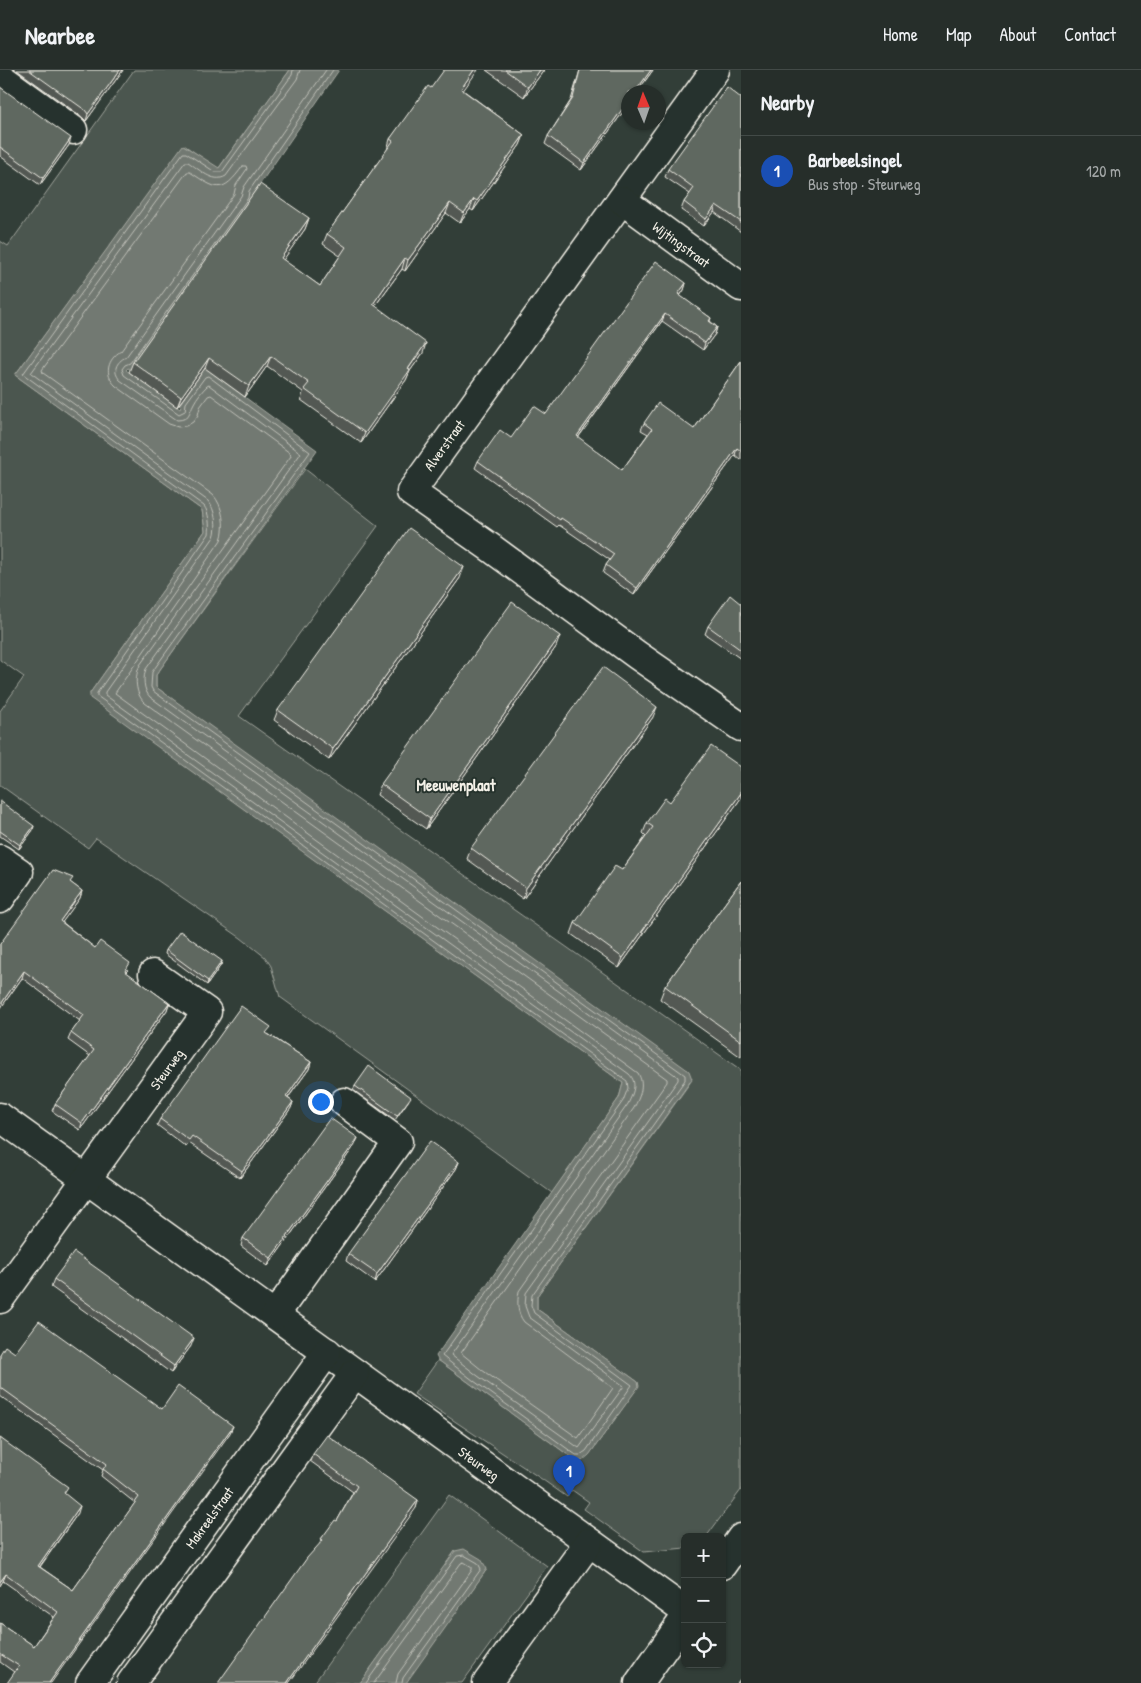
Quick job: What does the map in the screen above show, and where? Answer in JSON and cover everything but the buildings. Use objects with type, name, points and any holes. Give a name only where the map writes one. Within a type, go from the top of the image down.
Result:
[{"type":"street","name":"Alverstraat","points":[[716,70],[411,492],[637,655],[741,727]]},
{"type":"street","points":[[0,77],[73,130]]},
{"type":"street","name":"Wijtingstraat","points":[[622,200],[741,286]]},
{"type":"street","points":[[0,859],[19,872],[0,900]]},
{"type":"street","name":"Steurweg","points":[[86,1178],[207,1012],[153,974]]},
{"type":"street","points":[[275,1315],[398,1142],[344,1102]]},
{"type":"street","name":"Steurweg","points":[[0,1117],[681,1608]]},
{"type":"street","points":[[0,1299],[86,1178]]},
{"type":"street","name":"Makreelstraat","points":[[90,1683],[326,1352]]},
{"type":"street","points":[[131,1683],[355,1373]]},
{"type":"street","points":[[726,1559],[741,1538]]},
{"type":"street","points":[[487,1683],[589,1542]]},
{"type":"street","points":[[639,1683],[681,1623]]},
{"type":"shaded area","points":[[134,70],[290,70],[218,169],[184,145],[15,375],[202,510],[205,531],[90,693],[91,698],[623,1083],[619,1098],[552,1193],[280,997],[271,966],[265,957],[241,938],[96,838],[88,848],[0,785],[0,711],[24,677],[0,660],[0,241],[8,246]]},
{"type":"shaded area","points":[[305,469],[378,526],[239,716],[741,1070],[741,1490],[709,1533],[681,1533],[681,1548],[644,1552],[584,1509],[589,1502],[572,1490],[567,1497],[414,1394],[438,1360],[575,1460],[589,1455],[638,1387],[638,1382],[537,1309],[537,1296],[692,1080],[156,687],[156,675]]},
{"type":"shaded area","points":[[449,1495],[547,1566],[462,1683],[405,1683],[487,1569],[455,1552],[360,1683],[314,1683]]},
{"type":"water","points":[[290,70],[339,70],[131,370],[128,368],[126,370],[180,409],[179,405],[205,368],[317,450],[156,675],[156,687],[689,1071],[692,1079],[537,1296],[537,1309],[638,1382],[639,1386],[589,1455],[582,1461],[575,1460],[438,1360],[436,1356],[619,1098],[623,1083],[90,698],[90,693],[205,531],[202,510],[15,375],[183,145],[219,168]]},
{"type":"water","points":[[464,1549],[481,1559],[487,1569],[406,1683],[360,1683],[455,1551]]},
{"type":"place","name":"Barbeelsingel","points":[[569,1496]]},
{"type":"district","name":"Meeuwenplaat","points":[[456,785]]}]
